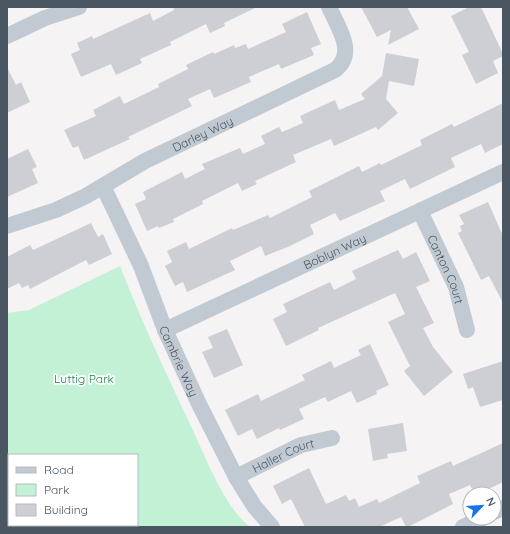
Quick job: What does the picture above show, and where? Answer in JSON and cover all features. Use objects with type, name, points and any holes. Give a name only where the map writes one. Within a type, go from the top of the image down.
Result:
[{"type":"street","name":"Darley Way","points":[[7,226],[56,210],[103,186],[144,161],[335,70],[344,60],[346,47],[329,7]]},
{"type":"street","points":[[7,36],[46,18],[74,8]]},
{"type":"street","name":"Boblyn Way","points":[[165,330],[503,172]]},
{"type":"street","name":"Cambrie Way","points":[[103,186],[140,266],[165,330],[199,404],[236,477],[254,506],[272,527]]},
{"type":"street","name":"Canton Court","points":[[420,211],[456,287],[467,330]]},
{"type":"street","name":"Haller Court","points":[[236,477],[302,445],[332,438]]},
{"type":"green space","name":"Luttig Park","points":[[120,266],[136,306],[216,480],[233,508],[251,527],[7,527],[7,313],[29,310]]},
{"type":"building","points":[[173,7],[257,7],[224,23],[225,26],[210,33],[206,24],[170,42],[171,45],[140,59],[142,63],[116,75],[111,64],[81,77],[71,54],[80,50],[77,43],[92,36],[93,39],[150,13],[153,21],[174,10]]},
{"type":"building","points":[[361,7],[407,7],[419,29],[388,45],[391,30],[377,37]]},
{"type":"building","points":[[469,7],[481,7],[503,54],[503,56],[493,61],[498,73],[476,84],[462,55],[469,52],[451,16]]},
{"type":"building","points":[[307,12],[321,44],[311,48],[314,55],[281,69],[279,64],[249,77],[251,82],[214,98],[210,89],[188,99],[192,106],[128,137],[130,139],[84,160],[78,146],[73,148],[64,130],[96,116],[93,110],[120,96],[124,104],[159,87],[158,84],[188,69],[186,65],[213,52],[214,54],[234,45],[235,48],[246,44],[248,49],[286,32],[282,24]]},
{"type":"building","points":[[386,53],[419,59],[414,86],[389,81],[386,99],[398,113],[378,130],[376,127],[334,146],[331,139],[293,155],[296,162],[255,181],[257,184],[242,191],[238,183],[202,201],[203,204],[173,219],[174,222],[159,228],[158,226],[147,231],[135,204],[146,199],[143,192],[182,172],[185,179],[205,169],[202,164],[240,148],[243,154],[265,144],[261,136],[279,127],[282,132],[303,123],[300,116],[335,100],[339,110],[365,99],[361,94],[382,76]]},
{"type":"building","points":[[7,67],[16,85],[21,82],[30,102],[7,113]]},
{"type":"building","points":[[503,103],[503,144],[485,153],[481,144],[451,158],[455,167],[410,189],[405,179],[380,191],[385,201],[340,221],[335,213],[310,225],[314,234],[290,246],[265,256],[261,246],[230,261],[235,270],[187,292],[183,282],[175,286],[165,266],[172,262],[167,251],[186,242],[189,249],[232,228],[233,230],[268,215],[270,218],[312,197],[309,191],[359,166],[362,172],[380,163],[381,165],[422,145],[420,140],[452,124],[454,127]]},
{"type":"building","points":[[28,149],[37,167],[32,169],[38,183],[7,197],[7,159]]},
{"type":"building","points":[[488,202],[503,236],[503,303],[489,276],[481,280],[458,233],[462,231],[460,226],[464,224],[459,215]]},
{"type":"building","points":[[91,223],[98,237],[103,234],[112,254],[89,265],[86,260],[30,289],[28,285],[22,288],[19,283],[7,289],[7,257],[30,245],[33,250]]},
{"type":"building","points":[[398,250],[403,259],[416,252],[430,281],[416,287],[434,323],[423,328],[433,347],[453,372],[424,396],[404,371],[410,366],[388,322],[405,314],[395,293],[318,328],[319,330],[286,346],[273,319],[287,312],[283,304],[330,282],[334,290],[356,279],[352,271]]},
{"type":"building","points":[[227,329],[243,365],[214,378],[202,352],[213,348],[208,337]]},
{"type":"building","points":[[370,344],[389,385],[376,391],[377,394],[357,403],[351,391],[328,402],[325,397],[299,409],[304,419],[280,430],[279,428],[257,439],[252,429],[238,436],[225,410],[258,394],[261,401],[305,380],[302,375],[331,361],[334,368],[361,355],[358,350]]},
{"type":"building","points":[[503,361],[503,400],[480,407],[473,387],[468,389],[463,374]]},
{"type":"building","points":[[403,423],[407,451],[387,454],[388,458],[373,461],[368,429]]},
{"type":"building","points":[[503,443],[503,482],[495,486],[462,486],[462,488],[449,494],[453,504],[408,527],[406,527],[401,517],[379,527],[305,527],[291,499],[282,504],[273,486],[309,468],[326,504],[346,495],[349,501],[355,498],[359,507],[377,499],[379,503],[420,483],[417,476],[451,461],[453,466]]}]
